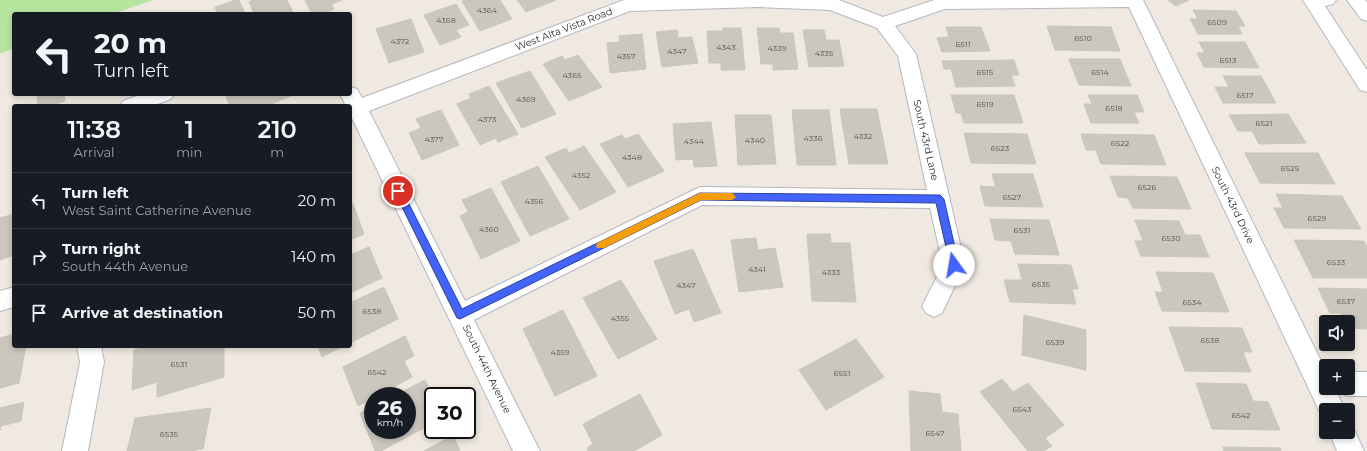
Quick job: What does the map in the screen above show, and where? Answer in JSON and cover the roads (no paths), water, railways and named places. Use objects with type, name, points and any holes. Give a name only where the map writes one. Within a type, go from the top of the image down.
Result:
[{"type":"street","points":[[1312,0],[1327,0]]},
{"type":"street","points":[[1312,0],[1367,85]]},
{"type":"street","points":[[1356,0],[1367,15]]},
{"type":"street","name":"West Alta Vista Road","points":[[353,101],[628,5],[759,1],[832,4],[883,24]]},
{"type":"street","points":[[883,24],[944,3],[1135,1]]},
{"type":"street","name":"South 43rd Drive","points":[[1135,1],[1319,377]]},
{"type":"street","name":"South 43rd Lane","points":[[883,24],[907,54],[954,265],[934,306]]},
{"type":"street","points":[[136,104],[158,96]]},
{"type":"street","name":"South 44th Avenue","points":[[353,101],[527,451]]},
{"type":"street","points":[[460,315],[700,196],[940,199]]},
{"type":"street","points":[[0,302],[12,298]]},
{"type":"street","points":[[75,451],[92,362],[89,348]]},
{"type":"street","points":[[1355,384],[1367,384]]},
{"type":"street","points":[[1345,439],[1351,451]]}]
